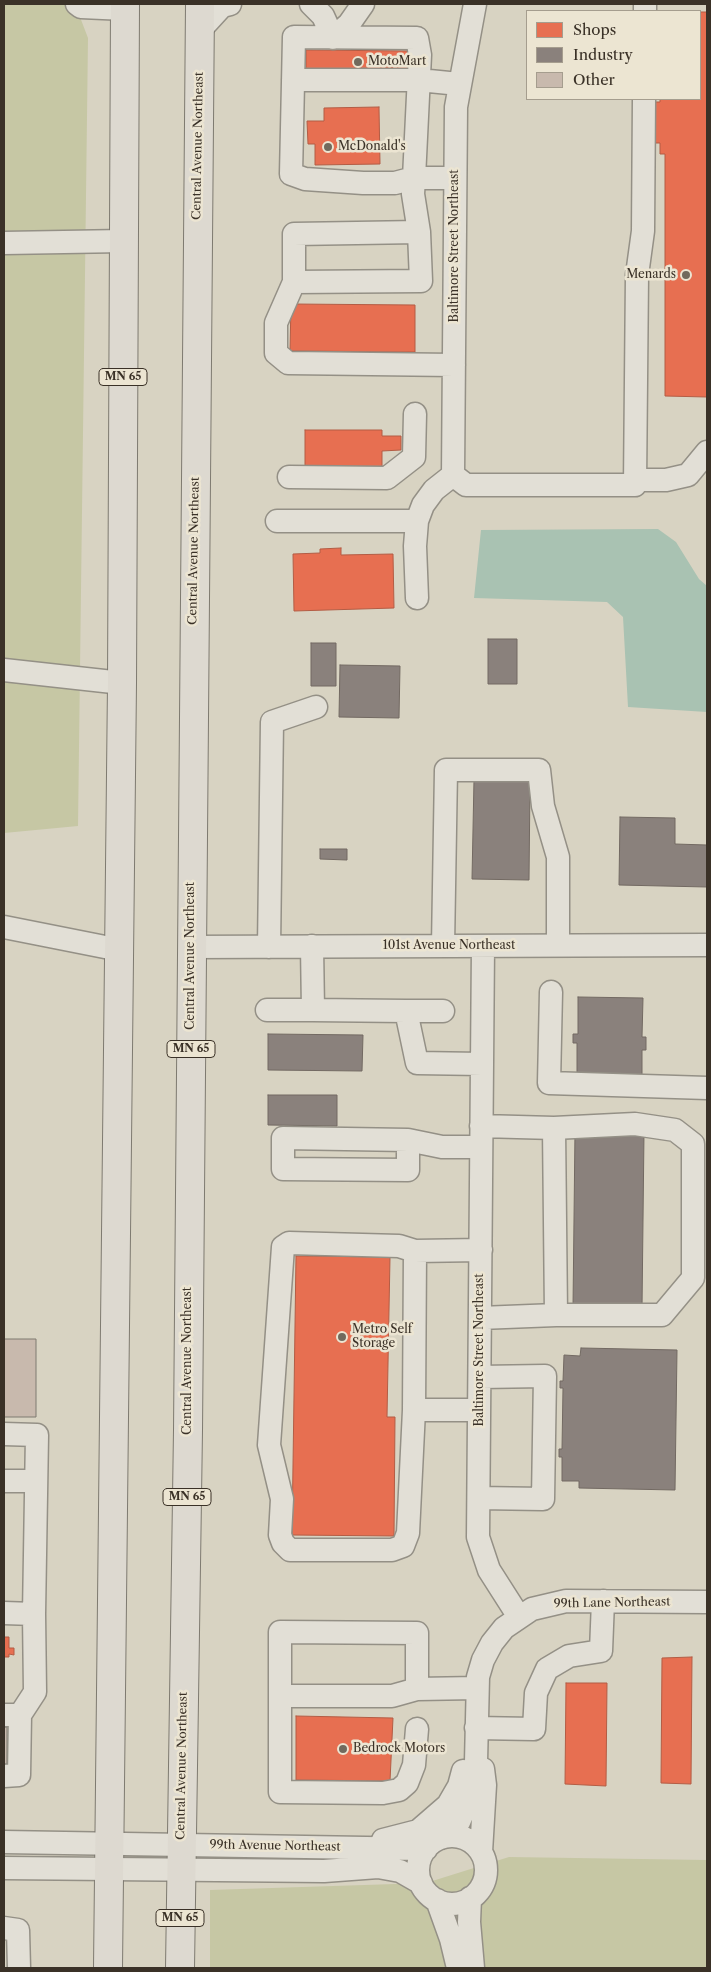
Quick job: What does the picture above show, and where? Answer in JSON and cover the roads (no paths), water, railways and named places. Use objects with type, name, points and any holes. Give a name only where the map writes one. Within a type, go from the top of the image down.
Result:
[{"type":"highway","name":"MN 65","points":[[108,1968],[120,950],[124,6]]},
{"type":"highway","name":"Central Avenue Northeast","points":[[180,1968],[188,1420],[200,17]]},
{"type":"street","points":[[77,4],[81,7],[124,6]]},
{"type":"street","points":[[200,17],[230,4]]},
{"type":"street","points":[[311,4],[323,16],[334,38]]},
{"type":"street","points":[[334,38],[349,24],[363,4]]},
{"type":"street","name":"Baltimore Street Northeast","points":[[460,480],[454,365],[456,106],[475,4]]},
{"type":"street","points":[[421,281],[413,194],[414,178],[419,80],[420,56],[417,38],[294,37],[292,174],[304,179],[363,183],[395,183],[414,178],[455,178]]},
{"type":"street","points":[[293,80],[419,80],[459,84]]},
{"type":"street","points":[[418,598],[415,546],[418,521],[423,505],[434,490],[460,480],[635,485],[637,274],[642,231],[644,100]]},
{"type":"street","points":[[418,232],[294,234],[294,282],[276,323],[276,353],[288,363],[454,365]]},
{"type":"street","points":[[4,244],[124,241]]},
{"type":"street","points":[[294,282],[455,281]]},
{"type":"street","points":[[289,477],[387,478],[414,457],[415,414]]},
{"type":"street","points":[[635,480],[666,480],[688,475],[707,452]]},
{"type":"street","points":[[277,521],[418,521]]},
{"type":"street","points":[[4,670],[122,683]]},
{"type":"street","points":[[269,947],[272,722],[316,707]]},
{"type":"street","points":[[443,946],[446,770],[539,770],[543,806],[558,856],[558,945]]},
{"type":"street","points":[[4,927],[120,950]]},
{"type":"street","name":"101st Avenue Northeast","points":[[191,947],[707,945]]},
{"type":"street","points":[[312,946],[313,1010]]},
{"type":"street","name":"Baltimore Street Northeast","points":[[482,946],[478,1537],[489,1570],[519,1617]]},
{"type":"street","points":[[551,992],[549,1083],[707,1088]]},
{"type":"street","points":[[267,1010],[443,1011]]},
{"type":"street","points":[[406,1011],[417,1063],[482,1064]]},
{"type":"street","points":[[408,1140],[408,1170],[283,1169],[283,1138],[408,1140],[442,1147],[481,1136],[554,1128],[635,1124],[675,1130],[693,1144],[693,1278],[662,1315],[556,1315],[480,1318]]},
{"type":"street","points":[[554,1128],[556,1315]]},
{"type":"street","points":[[415,1251],[414,1410],[408,1533],[403,1546],[392,1550],[290,1550],[282,1543],[280,1535],[282,1499],[269,1445],[282,1247],[290,1243],[399,1246],[415,1251],[481,1250]]},
{"type":"street","points":[[479,1498],[543,1499],[545,1376],[480,1377]]},
{"type":"street","points":[[414,1410],[479,1410]]},
{"type":"street","points":[[4,1434],[37,1434],[34,1614],[35,1692],[12,1715],[19,1775],[4,1776]]},
{"type":"street","points":[[4,1481],[36,1480]]},
{"type":"street","points":[[476,1728],[534,1729],[536,1694],[547,1669],[569,1656],[601,1651],[603,1601]]},
{"type":"street","name":"99th Lane Northeast","points":[[519,1617],[532,1609],[549,1604],[603,1601],[707,1602]]},
{"type":"street","points":[[4,1613],[34,1614]]},
{"type":"street","points":[[476,1728],[485,1785],[482,1852],[486,1872],[484,1882],[470,1898],[460,1902],[448,1903],[431,1896],[421,1883],[419,1865],[433,1843],[459,1822],[468,1801],[476,1762],[476,1728],[477,1688],[483,1660],[504,1628],[519,1617]]},
{"type":"street","points":[[417,1689],[417,1633],[280,1632],[280,1792],[383,1793],[399,1790],[407,1783],[414,1765],[417,1729]]},
{"type":"street","points":[[280,1696],[392,1696],[417,1689],[477,1688]]},
{"type":"street","points":[[368,1847],[381,1841],[418,1831],[448,1805],[459,1786],[464,1766],[466,1744],[476,1728]]},
{"type":"street","points":[[433,1843],[452,1836],[464,1838],[482,1852]]},
{"type":"street","name":"99th Avenue Northeast","points":[[4,1842],[109,1856]]},
{"type":"street","name":"99th Avenue Northeast","points":[[4,1868],[109,1856],[181,1856],[433,1843]]},
{"type":"street","name":"99th Avenue Northeast","points":[[181,1856],[324,1871],[378,1867],[400,1871],[421,1883]]},
{"type":"street","points":[[470,1898],[473,1968]]},
{"type":"street","points":[[438,1900],[458,1968]]},
{"type":"street","points":[[4,1928],[18,1930],[19,1968]]},
{"type":"place","name":"MotoMart","points":[[358,62]]},
{"type":"place","name":"McDonald's","points":[[328,147]]},
{"type":"place","name":"Menards","points":[[686,275]]},
{"type":"place","name":"Metro Self Storage","points":[[342,1337]]},
{"type":"place","name":"Bedrock Motors","points":[[343,1749]]}]
